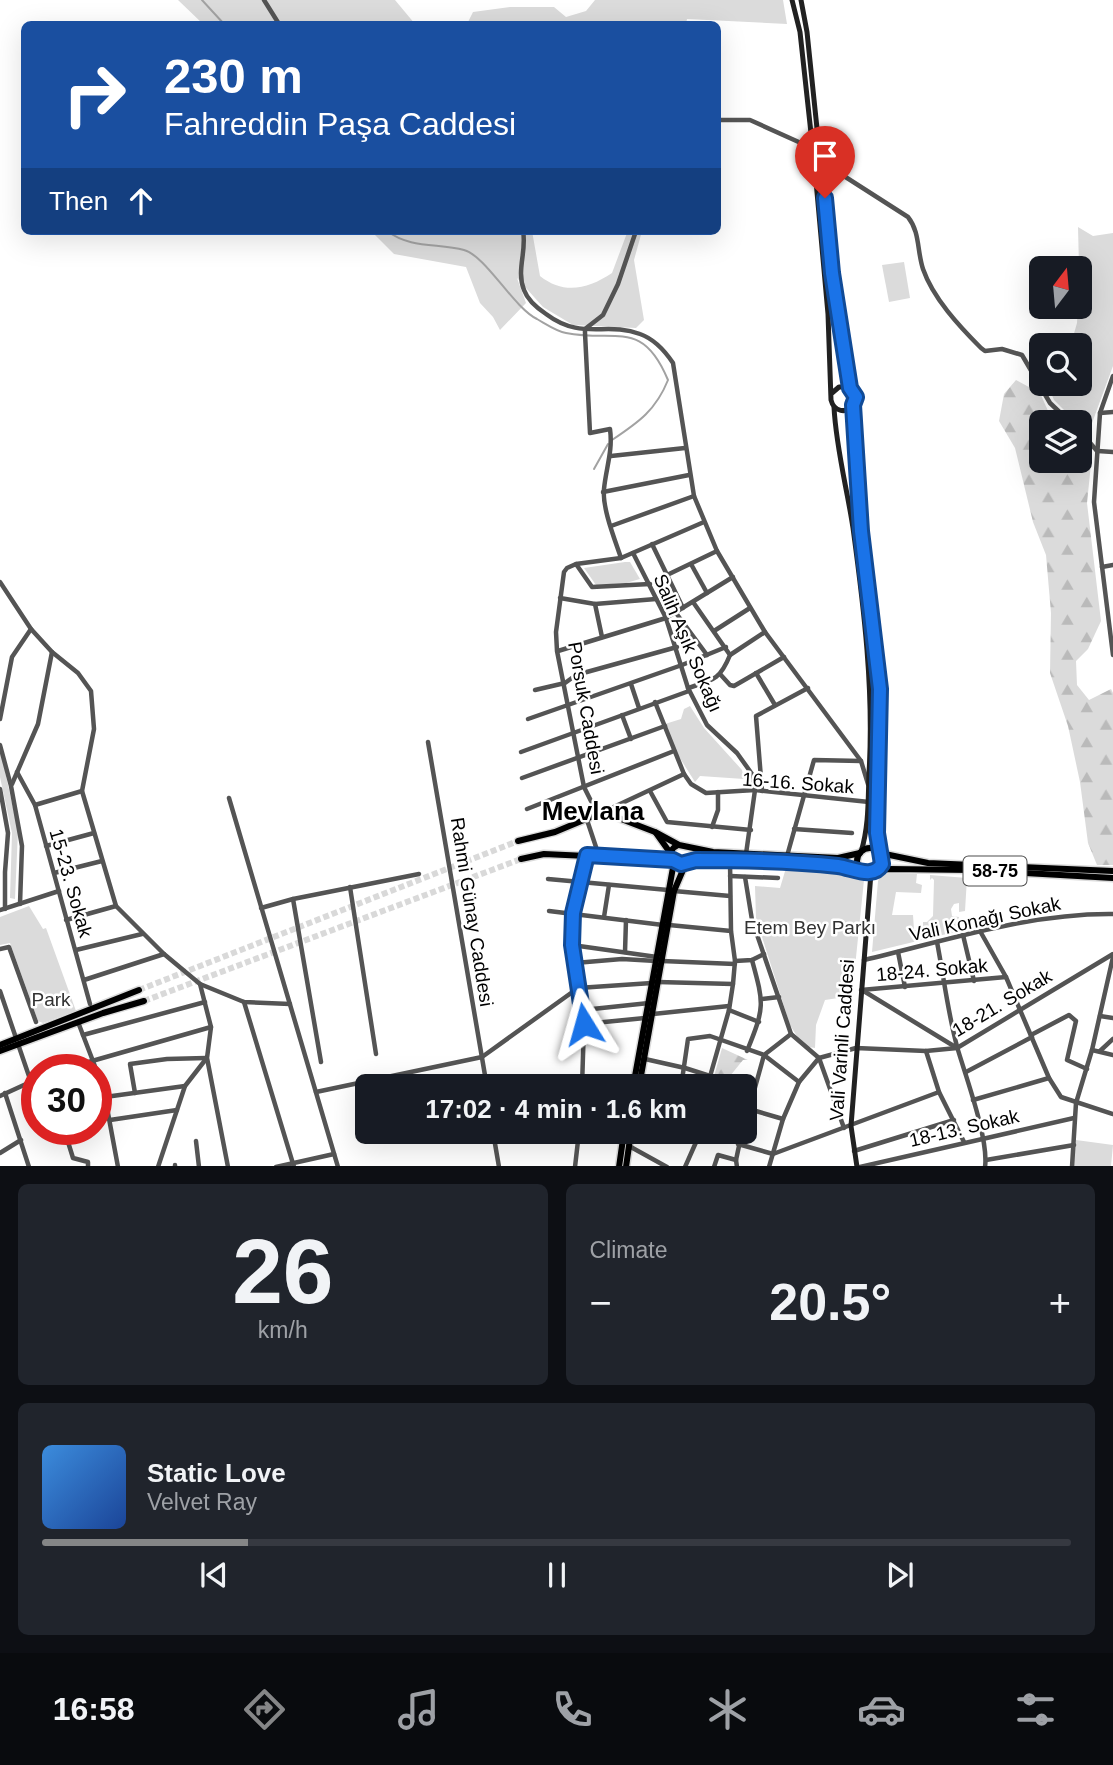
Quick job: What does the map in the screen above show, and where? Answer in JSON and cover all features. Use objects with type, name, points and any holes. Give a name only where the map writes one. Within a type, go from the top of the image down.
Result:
[{"type":"main road","points":[[792,0],[800,32],[812,148],[828,314],[831,400],[853,530],[870,679],[872,734],[869,802],[864,841],[858,860],[862,871]]},
{"type":"main road","points":[[655,832],[673,859],[681,864],[730,860],[811,863],[874,872],[882,864],[877,824],[880,689],[861,531],[853,405],[855,396],[850,388],[832,273],[807,32],[800,0]]},
{"type":"main road","points":[[832,393],[838,387],[850,388]]},
{"type":"main road","points":[[834,407],[844,411],[853,405]]},
{"type":"main road","points":[[518,842],[555,832],[603,812],[655,832],[691,853],[671,890]]},
{"type":"main road","points":[[642,1074],[671,890],[673,848],[683,846],[746,854],[838,858],[860,853],[868,848],[928,863],[1113,871]]},
{"type":"main road","points":[[522,859],[544,855],[587,855],[673,859]]},
{"type":"main road","name":"58-75","points":[[874,872],[889,869],[973,870],[1113,878]]},
{"type":"main road","name":"Vali Varinli Caddesi","points":[[859,1166],[851,1126],[863,960],[874,872]]},
{"type":"main road","points":[[635,1074],[655,983]]},
{"type":"main road","points":[[0,1051],[17,1041],[139,990]]},
{"type":"main road","points":[[0,1045],[144,1001]]},
{"type":"main road","points":[[619,1166],[626,1144]]},
{"type":"main road","points":[[626,1144],[626,1166]]},
{"type":"street","points":[[264,0],[277,21]]},
{"type":"street","points":[[721,120],[750,120],[812,148]]},
{"type":"street","points":[[822,170],[833,169],[913,223],[923,270],[943,304],[985,351],[1002,349],[1022,355],[1050,402],[1058,410]]},
{"type":"street","points":[[523,235],[521,271],[524,289],[536,307],[564,326],[585,333],[639,333],[668,355],[676,371],[694,496],[717,551],[765,632],[861,761],[869,787]]},
{"type":"street","points":[[621,558],[603,492],[611,456],[610,429],[590,433],[585,333],[603,315],[618,284],[635,235]]},
{"type":"street","points":[[1113,376],[1100,413],[1094,502],[1113,655]]},
{"type":"street","points":[[1100,413],[1113,412]]},
{"type":"street","points":[[1092,445],[1098,452],[1113,452]]},
{"type":"street","points":[[611,456],[685,448]]},
{"type":"street","points":[[603,492],[690,475]]},
{"type":"street","points":[[611,526],[694,496]]},
{"type":"street","points":[[650,584],[592,587],[576,564],[621,558],[704,522]]},
{"type":"street","points":[[652,544],[683,608]]},
{"type":"street","points":[[667,575],[717,551]]},
{"type":"street","name":"Salih Aşık Sokağı","points":[[633,553],[666,618],[688,690],[707,725],[737,753],[752,774],[755,790],[746,854]]},
{"type":"street","name":"Porsuk Caddesi","points":[[576,564],[564,572],[556,632],[557,651],[584,787],[591,801],[603,812]]},
{"type":"street","points":[[691,564],[707,593]]},
{"type":"street","points":[[1102,567],[1113,565]]},
{"type":"street","points":[[557,651],[666,618],[733,577]]},
{"type":"street","points":[[0,582],[32,629],[52,652],[78,673],[91,691],[94,729],[82,791],[116,906],[164,954],[200,984],[244,1002],[290,1004]]},
{"type":"street","points":[[560,598],[595,604],[656,599]]},
{"type":"street","points":[[693,602],[730,655]]},
{"type":"street","points":[[595,604],[603,638]]},
{"type":"street","points":[[715,631],[750,608]]},
{"type":"street","points":[[676,613],[707,655]]},
{"type":"street","points":[[0,719],[12,657],[32,629]]},
{"type":"street","points":[[521,752],[708,681],[720,674],[730,655],[765,632]]},
{"type":"street","points":[[535,690],[565,683],[576,675],[677,647]]},
{"type":"street","points":[[528,719],[631,684],[726,647]]},
{"type":"street","points":[[11,786],[38,724],[52,652]]},
{"type":"street","points":[[720,674],[730,685],[734,685],[784,657]]},
{"type":"street","points":[[756,673],[775,705]]},
{"type":"street","points":[[631,684],[639,708]]},
{"type":"street","points":[[762,791],[756,716],[808,688]]},
{"type":"street","points":[[603,812],[684,774],[655,702]]},
{"type":"street","points":[[622,715],[631,739]]},
{"type":"street","points":[[522,778],[665,726]]},
{"type":"street","name":"Rahmi Günay Caddesi","points":[[428,742],[484,1074]]},
{"type":"street","points":[[0,744],[22,846],[20,904]]},
{"type":"street","points":[[527,809],[674,751]]},
{"type":"street","points":[[787,857],[814,760],[861,761]]},
{"type":"street","name":"15-23. Sokak","points":[[17,772],[35,805],[90,1004]]},
{"type":"street","name":"16-16. Sokak","points":[[684,774],[691,785],[706,793],[755,790],[869,802]]},
{"type":"street","points":[[0,789],[7,826],[3,909],[59,891]]},
{"type":"street","points":[[35,805],[82,791]]},
{"type":"street","points":[[650,791],[667,822],[751,830]]},
{"type":"street","points":[[712,827],[718,810],[718,792]]},
{"type":"street","points":[[229,798],[338,1166]]},
{"type":"street","points":[[587,820],[599,856]]},
{"type":"street","points":[[0,826],[7,826]]},
{"type":"street","points":[[793,829],[852,833]]},
{"type":"street","points":[[46,846],[94,833]]},
{"type":"street","points":[[582,1074],[583,1010],[572,945],[573,913],[587,855]]},
{"type":"street","points":[[711,1074],[729,1008],[735,962],[731,931],[730,860]]},
{"type":"street","points":[[54,873],[102,861]]},
{"type":"street","points":[[261,908],[419,874]]},
{"type":"street","points":[[730,876],[778,878]]},
{"type":"street","points":[[746,877],[752,920],[791,1034],[819,1058],[844,1128]]},
{"type":"street","points":[[548,879],[730,896]]},
{"type":"street","points":[[604,917],[609,885]]},
{"type":"street","points":[[349,887],[376,1054]]},
{"type":"street","points":[[293,899],[321,1062]]},
{"type":"street","points":[[66,920],[116,906]]},
{"type":"street","points":[[549,911],[731,931]]},
{"type":"street","name":"Vali Konağı Sokak","points":[[863,960],[980,931],[1078,914],[1113,914]]},
{"type":"street","points":[[625,952],[626,920]]},
{"type":"street","points":[[980,931],[1006,977],[1049,1078],[1061,1097],[1113,1114]]},
{"type":"street","points":[[75,950],[143,934]]},
{"type":"street","points":[[963,935],[974,981]]},
{"type":"street","points":[[937,942],[957,1048],[966,1072],[982,1138],[985,1166]]},
{"type":"street","points":[[572,945],[658,959]]},
{"type":"street","points":[[0,949],[9,947],[36,1022]]},
{"type":"street","points":[[898,952],[905,987]]},
{"type":"street","points":[[84,980],[164,954]]},
{"type":"street","points":[[575,962],[658,959],[735,962],[752,960],[764,954]]},
{"type":"street","points":[[1072,1166],[1076,1103],[1092,1050],[1113,956]]},
{"type":"street","name":"18-21. Sokak","points":[[819,1058],[856,1048],[926,1051],[957,1048],[1113,956]]},
{"type":"street","points":[[747,1051],[759,1022],[762,999],[752,960]]},
{"type":"street","name":"18-24. Sokak","points":[[861,990],[1006,977]]},
{"type":"street","points":[[316,1092],[482,1057],[578,988],[655,983],[733,984]]},
{"type":"street","points":[[200,984],[211,1027],[207,1058],[228,1166]]},
{"type":"street","points":[[861,990],[957,1048]]},
{"type":"street","points":[[0,991],[23,1054]]},
{"type":"street","points":[[762,999],[779,998]]},
{"type":"street","points":[[83,1035],[205,1002]]},
{"type":"street","points":[[244,1002],[294,1164],[334,1154]]},
{"type":"street","points":[[583,1010],[649,1003]]},
{"type":"street","points":[[584,1024],[729,1008],[759,1022]]},
{"type":"street","points":[[966,1072],[1069,1015],[1076,1021],[1067,1060],[1087,1069]]},
{"type":"street","points":[[1100,1016],[1113,1018]]},
{"type":"street","points":[[78,1022],[91,1054]]},
{"type":"street","points":[[112,1055],[211,1027]]},
{"type":"street","points":[[757,1080],[764,1055],[791,1034]]},
{"type":"street","points":[[684,1074],[688,1039],[710,1036],[764,1055],[799,1082]]},
{"type":"street","points":[[1100,1051],[1113,1039]]},
{"type":"street","points":[[1092,1050],[1113,1055]]},
{"type":"street","points":[[926,1051],[939,1091],[964,1142]]},
{"type":"street","points":[[135,1093],[130,1064],[167,1059],[207,1058]]},
{"type":"street","points":[[158,1166],[186,1086],[207,1058]]},
{"type":"street","points":[[769,1166],[783,1119],[799,1082],[819,1058]]},
{"type":"street","points":[[645,1059],[704,1074]]},
{"type":"street","points":[[973,1100],[1049,1078]]},
{"type":"street","points":[[112,1096],[186,1086]]},
{"type":"street","points":[[0,1153],[21,1140],[3,1095],[21,1087]]},
{"type":"street","points":[[737,1166],[738,1144],[773,1154],[939,1091]]},
{"type":"street","points":[[112,1120],[177,1110]]},
{"type":"street","points":[[757,1111],[783,1119]]},
{"type":"street","name":"18-13. Sokak","points":[[863,1166],[1074,1118]]},
{"type":"street","points":[[854,1151],[954,1119]]},
{"type":"street","points":[[112,1132],[118,1166]]},
{"type":"street","points":[[196,1141],[199,1166]]},
{"type":"street","points":[[496,1144],[499,1166]]},
{"type":"street","points":[[575,1166],[577,1144]]},
{"type":"street","points":[[626,1144],[665,1166]]},
{"type":"street","points":[[685,1166],[695,1144]]},
{"type":"street","points":[[22,1145],[29,1166]]},
{"type":"street","points":[[69,1145],[73,1157],[88,1162],[88,1166]]},
{"type":"street","points":[[986,1160],[1074,1145]]},
{"type":"street","points":[[714,1166],[718,1155],[736,1160]]},
{"type":"green space","points":[[178,0],[395,0],[412,21],[200,21]]},
{"type":"green space","points":[[595,0],[783,0],[787,24],[687,19],[468,21],[473,12],[510,7],[554,7],[566,17],[586,11]]},
{"type":"green space","points":[[1078,227],[1093,236],[1113,233],[1113,366],[1092,423],[1092,410],[1064,410],[1052,396],[1092,396],[1092,333],[1074,333],[1077,319],[1092,319],[1092,256],[1079,256]]},
{"type":"green space","points":[[375,235],[533,235],[540,276],[558,286],[576,288],[594,283],[612,273],[626,235],[641,235],[634,260],[644,320],[636,328],[573,325],[543,307],[517,278],[526,303],[500,330],[493,317],[480,303],[466,267],[394,254]]},
{"type":"green space","points":[[904,262],[910,298],[889,302],[882,265]]},
{"type":"green space","points":[[1016,380],[1029,387],[1029,396],[1041,396],[1048,410],[1029,410],[1029,473],[1090,473],[1087,503],[1101,621],[1088,649],[1076,661],[1077,685],[1089,700],[1111,689],[1113,693],[1113,865],[1097,865],[1088,843],[1080,782],[1068,726],[1050,673],[1051,613],[1046,555],[1033,522],[1015,448],[999,421],[1004,394]]},
{"type":"green space","points":[[630,562],[640,579],[596,585],[584,568]]},
{"type":"green space","points":[[690,706],[704,728],[742,770],[744,779],[700,776],[695,782],[678,755],[665,724],[681,719],[684,709]]},
{"type":"green space","points":[[0,748],[18,831],[15,899],[10,898],[12,833],[0,777]]},
{"type":"green space","name":"Etem Bey Parkı","points":[[786,868],[852,870],[864,880],[852,996],[825,1000],[816,1025],[815,1048],[803,1046],[790,1025],[756,918],[755,886],[780,888]]},
{"type":"green space","points":[[889,873],[917,874],[916,883],[922,885],[921,893],[896,892],[892,915],[913,915],[914,930],[923,930],[923,922],[933,916],[934,880],[930,880],[930,875],[967,878],[965,911],[959,912],[959,903],[954,904],[951,909],[952,916],[959,917],[959,931],[872,952],[878,881],[880,876]]},
{"type":"green space","name":"Park","points":[[29,906],[43,929],[46,928],[76,1011],[43,1023],[38,1021],[10,943],[0,945],[0,917]]},
{"type":"green space","points":[[722,1048],[748,1060],[743,1060],[732,1074],[715,1074]]},
{"type":"green space","points":[[1076,1140],[1113,1145],[1111,1166],[1073,1166]]},
{"type":"waterway","points":[[202,0],[221,21]]},
{"type":"waterway","points":[[393,235],[405,241],[454,248],[472,254],[528,313],[555,329],[566,333],[626,337],[648,348],[668,380],[646,414],[612,440]]},
{"type":"waterway","points":[[594,469],[608,444]]},
{"type":"tunnel","points":[[139,990],[518,841]]},
{"type":"tunnel","points":[[144,1001],[521,859]]},
{"type":"district","name":"Mevlana","points":[[593,811]]},
{"type":"route","points":[[584,1024],[572,945],[573,913],[587,855],[673,860],[681,864],[696,860],[811,863],[868,873],[877,871],[883,861],[877,833],[880,689],[861,531],[853,405],[856,397],[850,388],[832,273],[825,198]]}]
